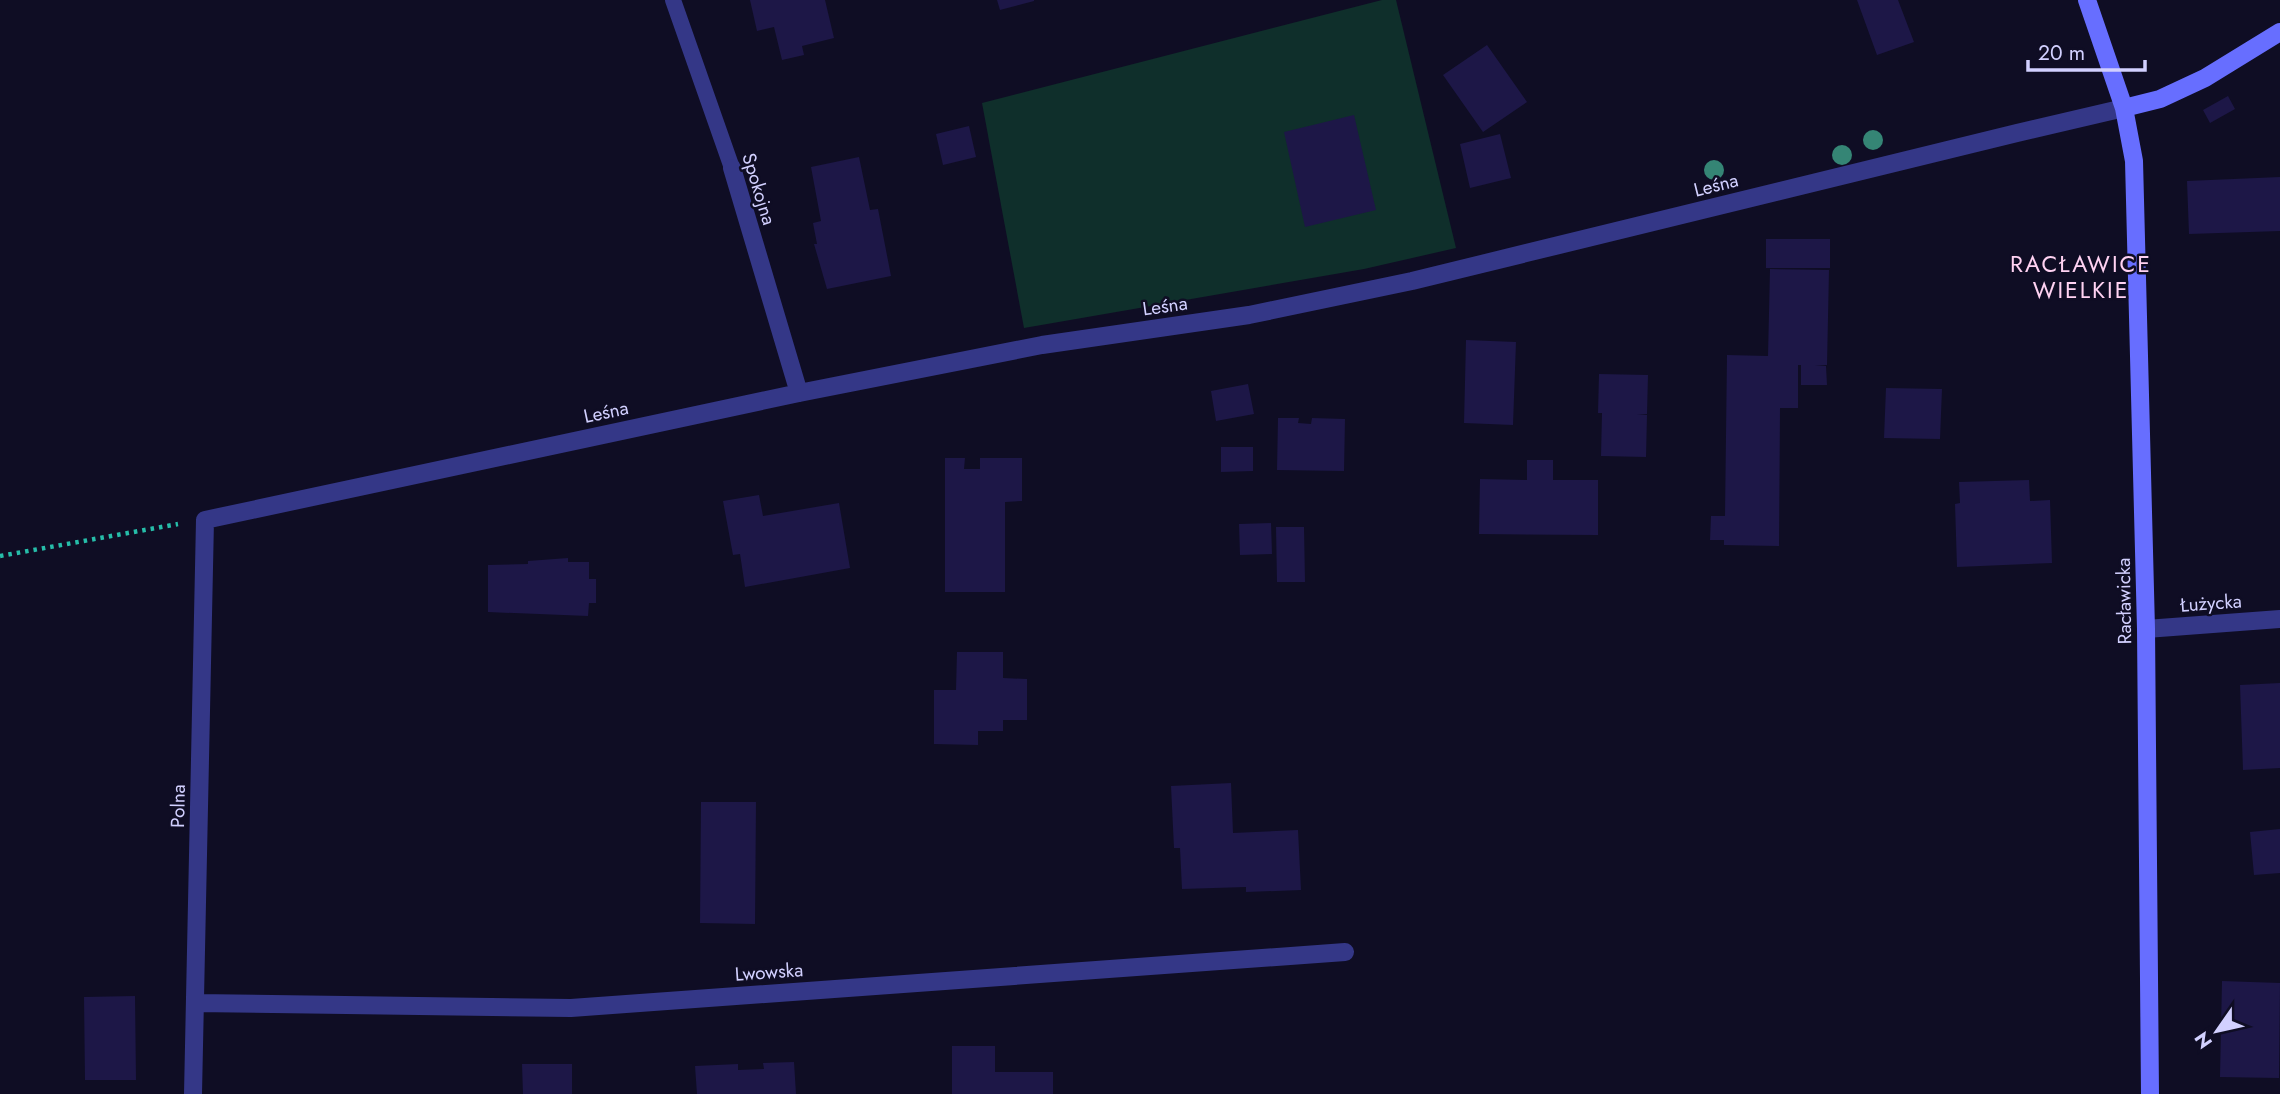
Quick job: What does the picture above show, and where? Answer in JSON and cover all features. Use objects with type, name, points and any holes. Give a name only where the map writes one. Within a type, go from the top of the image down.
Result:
[{"type":"street","name":"Racławicka","points":[[2087,0],[2124,108],[2134,161],[2146,629],[2150,1094]]},
{"type":"street","points":[[2124,108],[2160,99],[2205,78],[2280,32]]},
{"type":"street","name":"Leśna","points":[[205,520],[799,393],[1042,345],[1249,315],[1412,281],[2124,108]]},
{"type":"street","name":"Spokojna","points":[[732,168],[799,393]]},
{"type":"street","name":"Polna","points":[[193,1094],[205,520]]},
{"type":"street","name":"Łużycka","points":[[2146,629],[2280,619]]},
{"type":"street","name":"Lwowska","points":[[195,1003],[571,1008],[1345,952]]},
{"type":"lane","name":"Spokojna","points":[[673,0],[732,168]]},
{"type":"path","points":[[0,556],[205,520]]},
{"type":"green space","points":[[1382,0],[1396,0],[1456,248],[1364,269],[1024,328],[982,103]]},
{"type":"building","points":[[750,0],[825,0],[834,38],[802,46],[804,55],[782,60],[774,27],[757,31]]},
{"type":"building","points":[[997,0],[1034,0],[1034,1],[1000,10]]},
{"type":"building","points":[[1857,0],[1898,0],[1914,42],[1877,55]]},
{"type":"building","points":[[1487,45],[1527,102],[1483,132],[1443,75]]},
{"type":"building","points":[[2228,96],[2235,109],[2210,123],[2203,110]]},
{"type":"building","points":[[1354,115],[1376,210],[1305,227],[1284,132]]},
{"type":"building","points":[[969,126],[976,157],[943,165],[936,134]]},
{"type":"building","points":[[1500,134],[1511,178],[1470,188],[1460,144]]},
{"type":"building","points":[[859,157],[870,210],[878,209],[891,276],[827,289],[814,244],[817,244],[813,223],[821,221],[811,167]]},
{"type":"building","points":[[2280,177],[2280,231],[2189,234],[2187,181]]},
{"type":"building","points":[[1766,239],[1830,239],[1830,268],[1766,268]]},
{"type":"building","points":[[1770,269],[1829,270],[1827,365],[1815,365],[1826,366],[1827,385],[1801,385],[1801,365],[1798,365],[1798,408],[1780,408],[1779,546],[1724,545],[1724,540],[1710,540],[1711,516],[1725,516],[1727,355],[1768,356]]},
{"type":"building","points":[[1466,340],[1516,342],[1513,425],[1464,423]]},
{"type":"building","points":[[1599,374],[1648,375],[1647,414],[1637,414],[1647,415],[1646,457],[1601,456]]},
{"type":"building","points":[[1248,384],[1254,414],[1216,421],[1211,391]]},
{"type":"building","points":[[1886,388],[1942,389],[1940,439],[1884,438]]},
{"type":"building","points":[[1278,418],[1299,418],[1298,423],[1311,424],[1312,418],[1345,419],[1344,471],[1277,470]]},
{"type":"building","points":[[1221,447],[1253,447],[1253,471],[1221,472]]},
{"type":"building","points":[[945,458],[965,458],[964,469],[980,469],[980,458],[1022,458],[1022,501],[1005,502],[1005,592],[945,592]]},
{"type":"building","points":[[1527,460],[1553,460],[1553,480],[1598,480],[1598,535],[1479,534],[1480,479],[1527,480]]},
{"type":"building","points":[[2029,480],[2030,501],[2050,500],[2052,563],[1957,567],[1955,504],[1960,503],[1959,482]]},
{"type":"building","points":[[759,495],[763,516],[839,503],[850,568],[745,587],[740,554],[733,555],[723,501]]},
{"type":"building","points":[[1271,523],[1272,554],[1240,555],[1239,524]]},
{"type":"building","points":[[1276,527],[1304,527],[1305,582],[1277,582]]},
{"type":"building","points":[[568,558],[568,562],[589,562],[589,579],[596,579],[596,603],[589,603],[588,616],[488,612],[488,565],[528,564],[528,561]]},
{"type":"building","points":[[957,652],[1003,652],[1003,678],[1027,679],[1027,720],[1003,720],[1003,731],[978,731],[978,745],[934,744],[934,690],[956,690]]},
{"type":"building","points":[[2280,683],[2280,768],[2243,770],[2240,685]]},
{"type":"building","points":[[1231,783],[1233,833],[1298,830],[1301,890],[1246,892],[1246,887],[1182,889],[1180,848],[1174,848],[1171,786]]},
{"type":"building","points":[[701,802],[756,802],[755,924],[700,923]]},
{"type":"building","points":[[2280,829],[2280,873],[2254,875],[2250,832]]},
{"type":"building","points":[[2222,981],[2280,983],[2279,1078],[2220,1077]]},
{"type":"building","points":[[135,996],[136,1080],[85,1080],[84,997]]},
{"type":"building","points":[[952,1046],[995,1046],[995,1072],[1053,1072],[1053,1094],[952,1094]]},
{"type":"building","points":[[794,1062],[796,1094],[697,1094],[695,1066],[738,1064],[738,1070],[764,1069],[763,1063]]},
{"type":"building","points":[[522,1064],[572,1064],[572,1094],[523,1094]]},
{"type":"district","name":"RACŁAWICE WIELKIE","points":[[2081,277]]}]
